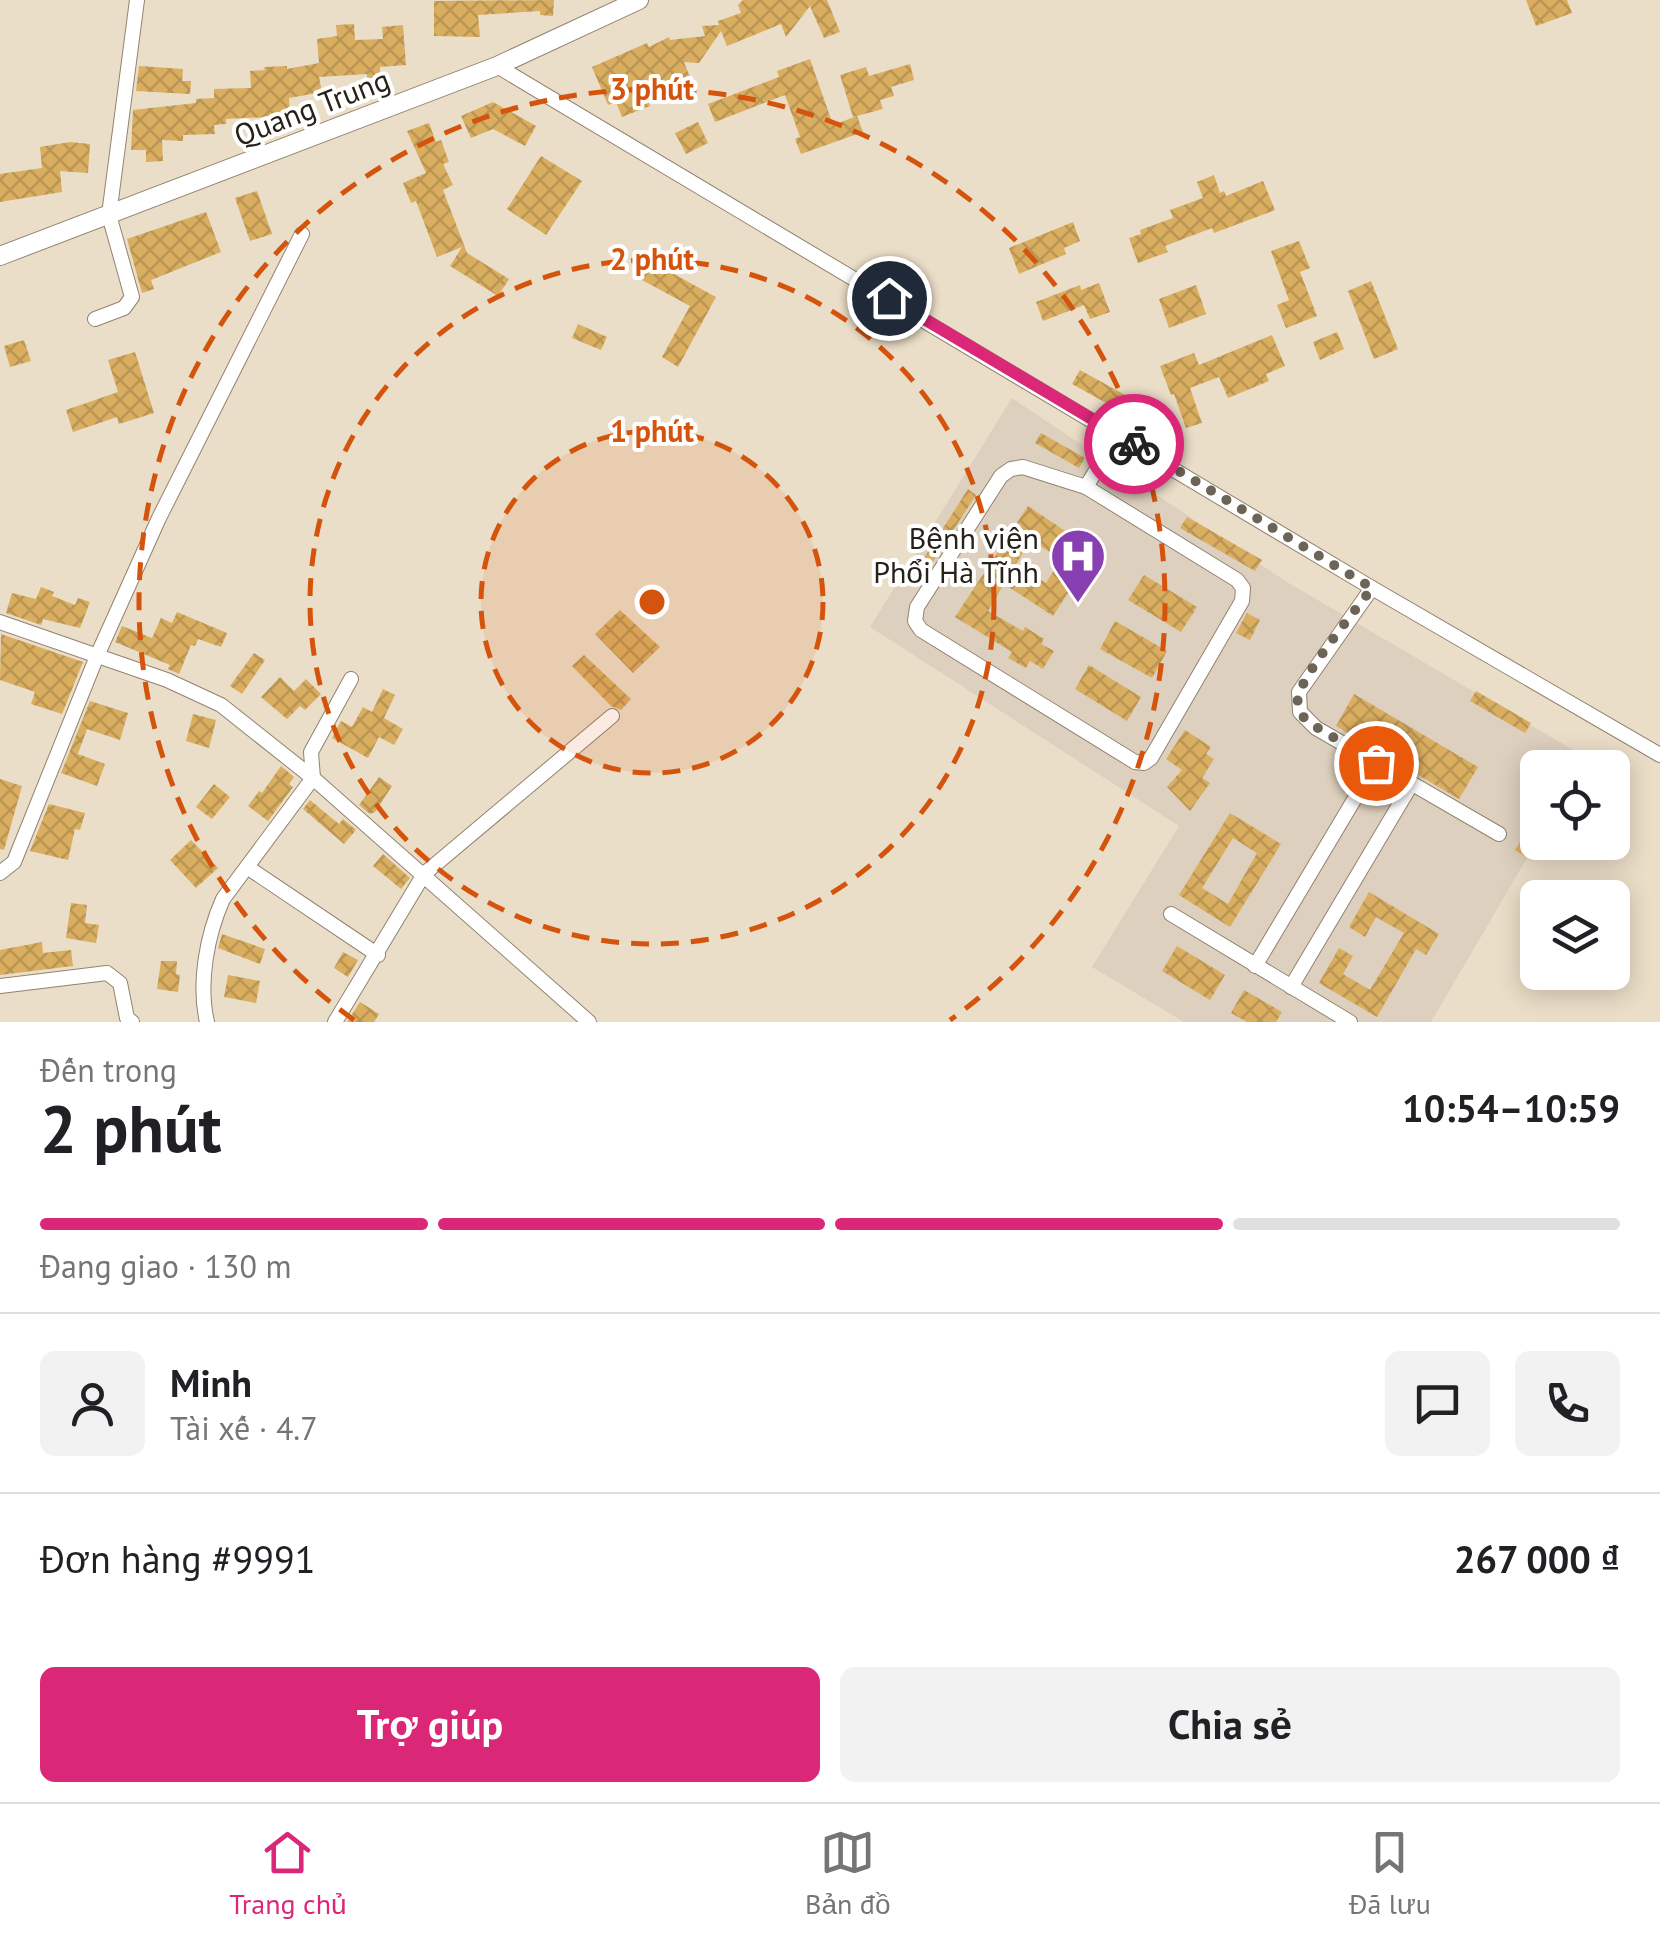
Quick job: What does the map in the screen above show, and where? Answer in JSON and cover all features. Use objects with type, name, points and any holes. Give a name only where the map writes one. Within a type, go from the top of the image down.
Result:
[{"type":"main road","name":"Quang Trung","points":[[0,256],[497,66],[639,0]]},
{"type":"street","points":[[95,319],[124,308],[132,297],[108,216],[136,0]]},
{"type":"street","points":[[497,66],[1372,588],[1660,755]]},
{"type":"street","points":[[0,873],[14,862],[158,518],[302,234]]},
{"type":"street","points":[[1086,487],[1118,434]]},
{"type":"street","points":[[1030,468],[1086,487],[1163,538],[1237,580],[1244,593],[1151,758],[1144,764],[922,630],[916,621],[917,607],[1008,471],[1030,468]]},
{"type":"street","points":[[1372,588],[1306,681],[1297,700],[1300,712],[1308,722],[1499,834]]},
{"type":"street","points":[[0,622],[167,680],[221,705],[313,778],[589,1022]]},
{"type":"street","points":[[207,1022],[204,985],[214,919],[223,899],[313,778],[310,752],[351,679]]},
{"type":"street","points":[[335,1022],[424,874],[612,716]]},
{"type":"street","points":[[1255,966],[1376,763]]},
{"type":"street","points":[[1291,986],[1411,785]]},
{"type":"street","points":[[247,867],[378,955]]},
{"type":"street","points":[[1171,914],[1350,1022]]},
{"type":"street","points":[[0,986],[97,972],[113,974],[120,983],[132,1022]]},
{"type":"shaded area","points":[[1012,398],[1287,582],[1573,750],[1520,750],[1520,860],[1526,860],[1431,1022],[1184,1022],[1092,967],[1179,826],[870,627]]},
{"type":"building","points":[[554,0],[553,16],[540,15],[540,11],[478,15],[480,37],[434,36],[434,1]]},
{"type":"building","points":[[743,0],[827,0],[840,32],[824,38],[810,6],[786,37],[781,24],[727,46],[721,31],[699,63],[684,62],[690,77],[646,95],[650,106],[622,117],[616,102],[608,105],[592,67],[647,43],[649,47],[669,37],[670,40],[705,36],[702,26],[719,25],[718,21],[741,13],[738,5]]},
{"type":"building","points":[[1526,0],[1567,0],[1572,13],[1536,26]]},
{"type":"building","points":[[354,24],[355,40],[383,39],[382,27],[403,25],[406,65],[380,67],[380,78],[367,78],[367,74],[319,77],[322,92],[289,98],[290,116],[226,119],[226,124],[214,125],[215,134],[183,135],[183,141],[162,140],[163,161],[146,162],[146,150],[131,150],[133,110],[196,103],[196,99],[214,98],[214,89],[251,88],[250,71],[265,70],[264,67],[287,69],[319,63],[317,39],[337,36],[336,25]]},
{"type":"building","points":[[810,59],[833,125],[857,116],[863,132],[801,154],[795,139],[800,137],[785,95],[715,122],[708,104],[779,77],[777,71]]},
{"type":"building","points":[[910,64],[914,80],[891,87],[894,96],[880,100],[883,109],[853,117],[840,75],[866,67],[869,76]]},
{"type":"building","points":[[139,66],[183,69],[182,81],[191,81],[190,94],[136,91]]},
{"type":"building","points":[[493,102],[536,126],[525,146],[493,129],[471,138],[461,116]]},
{"type":"building","points":[[698,122],[708,143],[686,154],[675,133]]},
{"type":"building","points":[[429,123],[449,162],[443,164],[453,185],[443,190],[467,253],[509,279],[498,296],[450,266],[462,247],[437,257],[416,201],[411,203],[403,183],[426,173],[407,131]]},
{"type":"building","points":[[70,142],[90,144],[88,173],[60,171],[62,192],[0,202],[0,174],[42,168],[40,147]]},
{"type":"building","points":[[541,156],[582,181],[546,235],[507,209]]},
{"type":"building","points":[[1214,175],[1220,193],[1224,191],[1226,196],[1263,181],[1275,210],[1165,246],[1168,252],[1138,263],[1129,238],[1173,218],[1170,210],[1203,198],[1197,182]]},
{"type":"building","points":[[257,191],[272,234],[250,241],[235,198]]},
{"type":"building","points":[[206,212],[221,252],[151,280],[154,289],[142,293],[127,239]]},
{"type":"building","points":[[1073,222],[1080,241],[1064,248],[1066,254],[1019,274],[1009,248]]},
{"type":"building","points":[[1299,241],[1310,268],[1300,272],[1317,316],[1286,328],[1277,305],[1289,300],[1271,251]]},
{"type":"building","points":[[650,261],[716,297],[678,367],[662,357],[690,306],[640,279]]},
{"type":"building","points":[[1371,281],[1398,349],[1374,359],[1348,291]]},
{"type":"building","points":[[1099,283],[1110,312],[1090,319],[1084,305],[1043,321],[1036,302],[1080,285],[1081,290]]},
{"type":"building","points":[[1196,285],[1206,314],[1169,328],[1159,299]]},
{"type":"building","points":[[578,324],[607,337],[601,350],[572,338]]},
{"type":"building","points":[[1337,332],[1344,349],[1320,360],[1313,342]]},
{"type":"building","points":[[1272,335],[1285,366],[1266,374],[1269,381],[1228,398],[1219,377],[1190,388],[1202,423],[1186,428],[1160,366],[1194,353],[1199,365]]},
{"type":"building","points":[[24,340],[31,361],[10,367],[4,346]]},
{"type":"building","points":[[135,352],[154,413],[119,424],[117,417],[73,432],[66,410],[118,392],[108,360]]},
{"type":"building","points":[[1080,370],[1125,395],[1117,409],[1072,384]]},
{"type":"building","points":[[1041,433],[1085,458],[1079,468],[1035,443]]},
{"type":"building","points":[[968,489],[976,495],[932,563],[924,558]]},
{"type":"building","points":[[1028,506],[1095,551],[1053,616],[1004,584],[988,611],[1044,639],[1041,644],[1054,651],[1043,669],[1030,661],[1026,668],[1008,658],[1012,652],[955,617]],"holes":[[[1031,540],[1061,559],[1046,583],[1016,564]]]},
{"type":"building","points":[[1187,517],[1262,560],[1255,571],[1180,528]]},
{"type":"building","points":[[1144,575],[1197,607],[1181,632],[1128,600]]},
{"type":"building","points":[[41,587],[75,605],[78,598],[90,602],[80,628],[43,619],[41,625],[6,613],[12,593],[36,599]]},
{"type":"building","points":[[620,610],[660,647],[633,673],[595,634]]},
{"type":"building","points":[[177,612],[227,633],[221,647],[198,639],[195,646],[191,645],[179,674],[168,669],[170,665],[115,642],[122,626],[152,638],[161,618],[172,623]]},
{"type":"building","points":[[1247,613],[1260,620],[1250,640],[1236,633]]},
{"type":"building","points":[[1115,621],[1167,651],[1152,678],[1100,649]]},
{"type":"building","points":[[1,634],[83,662],[62,714],[31,704],[35,692],[0,680]]},
{"type":"building","points":[[254,653],[265,660],[242,694],[230,686]]},
{"type":"building","points":[[584,655],[631,699],[621,710],[611,706],[572,666]]},
{"type":"building","points":[[1089,665],[1141,697],[1127,721],[1075,689]]},
{"type":"building","points":[[280,677],[294,691],[306,679],[321,694],[305,710],[300,706],[287,719],[261,697]]},
{"type":"building","points":[[383,689],[395,695],[384,718],[403,729],[394,745],[379,737],[368,758],[332,738],[341,721],[352,727],[363,707],[372,712]]},
{"type":"building","points":[[1476,691],[1531,723],[1525,733],[1470,701]]},
{"type":"building","points":[[1354,694],[1478,767],[1459,799],[1336,726]]},
{"type":"building","points":[[90,701],[128,713],[120,740],[87,729],[78,754],[105,764],[97,786],[61,773]]},
{"type":"building","points":[[193,714],[216,720],[209,748],[186,741]]},
{"type":"building","points":[[1185,730],[1211,747],[1206,754],[1214,759],[1202,778],[1210,783],[1190,811],[1167,787],[1182,770],[1166,759]]},
{"type":"building","points":[[281,766],[294,777],[289,784],[293,787],[268,821],[248,806]]},
{"type":"building","points":[[379,777],[392,786],[370,814],[359,805]]},
{"type":"building","points":[[0,779],[22,786],[4,850],[0,849]]},
{"type":"building","points":[[214,784],[230,797],[212,819],[196,807]]},
{"type":"building","points":[[310,800],[339,824],[343,819],[356,830],[344,844],[303,809]]},
{"type":"building","points":[[49,804],[85,813],[80,830],[75,829],[68,860],[30,851]]},
{"type":"building","points":[[1230,813],[1281,844],[1230,927],[1179,895]],"holes":[[[1233,838],[1257,853],[1228,904],[1202,888]]]},
{"type":"building","points":[[191,840],[218,868],[196,888],[170,860]]},
{"type":"building","points":[[383,854],[410,878],[401,889],[373,866]]},
{"type":"building","points":[[1369,892],[1439,934],[1426,955],[1416,949],[1377,1017],[1319,983],[1339,948],[1353,956],[1343,974],[1370,990],[1404,933],[1376,917],[1365,937],[1349,927]]},
{"type":"building","points":[[71,903],[87,905],[85,923],[99,925],[96,943],[66,938]]},
{"type":"building","points":[[222,934],[265,949],[260,964],[218,948]]},
{"type":"building","points":[[42,942],[43,953],[71,950],[73,966],[0,975],[0,950]]},
{"type":"building","points":[[1177,946],[1225,975],[1210,1000],[1162,971]]},
{"type":"building","points":[[343,952],[358,960],[348,977],[334,968]]},
{"type":"building","points":[[161,961],[177,961],[178,992],[157,989]]},
{"type":"building","points":[[228,975],[260,981],[256,1003],[224,997]]},
{"type":"building","points":[[1244,990],[1282,1012],[1276,1022],[1247,1022],[1231,1013]]},
{"type":"building","points":[[360,1002],[379,1014],[374,1022],[347,1022]]},
{"type":"way so far","points":[[1134,444],[1372,588],[1306,681],[1297,700],[1308,722],[1376,763]]},
{"type":"place","name":"Bệnh viện Phổi Hà Tĩnh","points":[[1078,605]]},
{"type":"route","points":[[889,298],[1134,444]]}]
